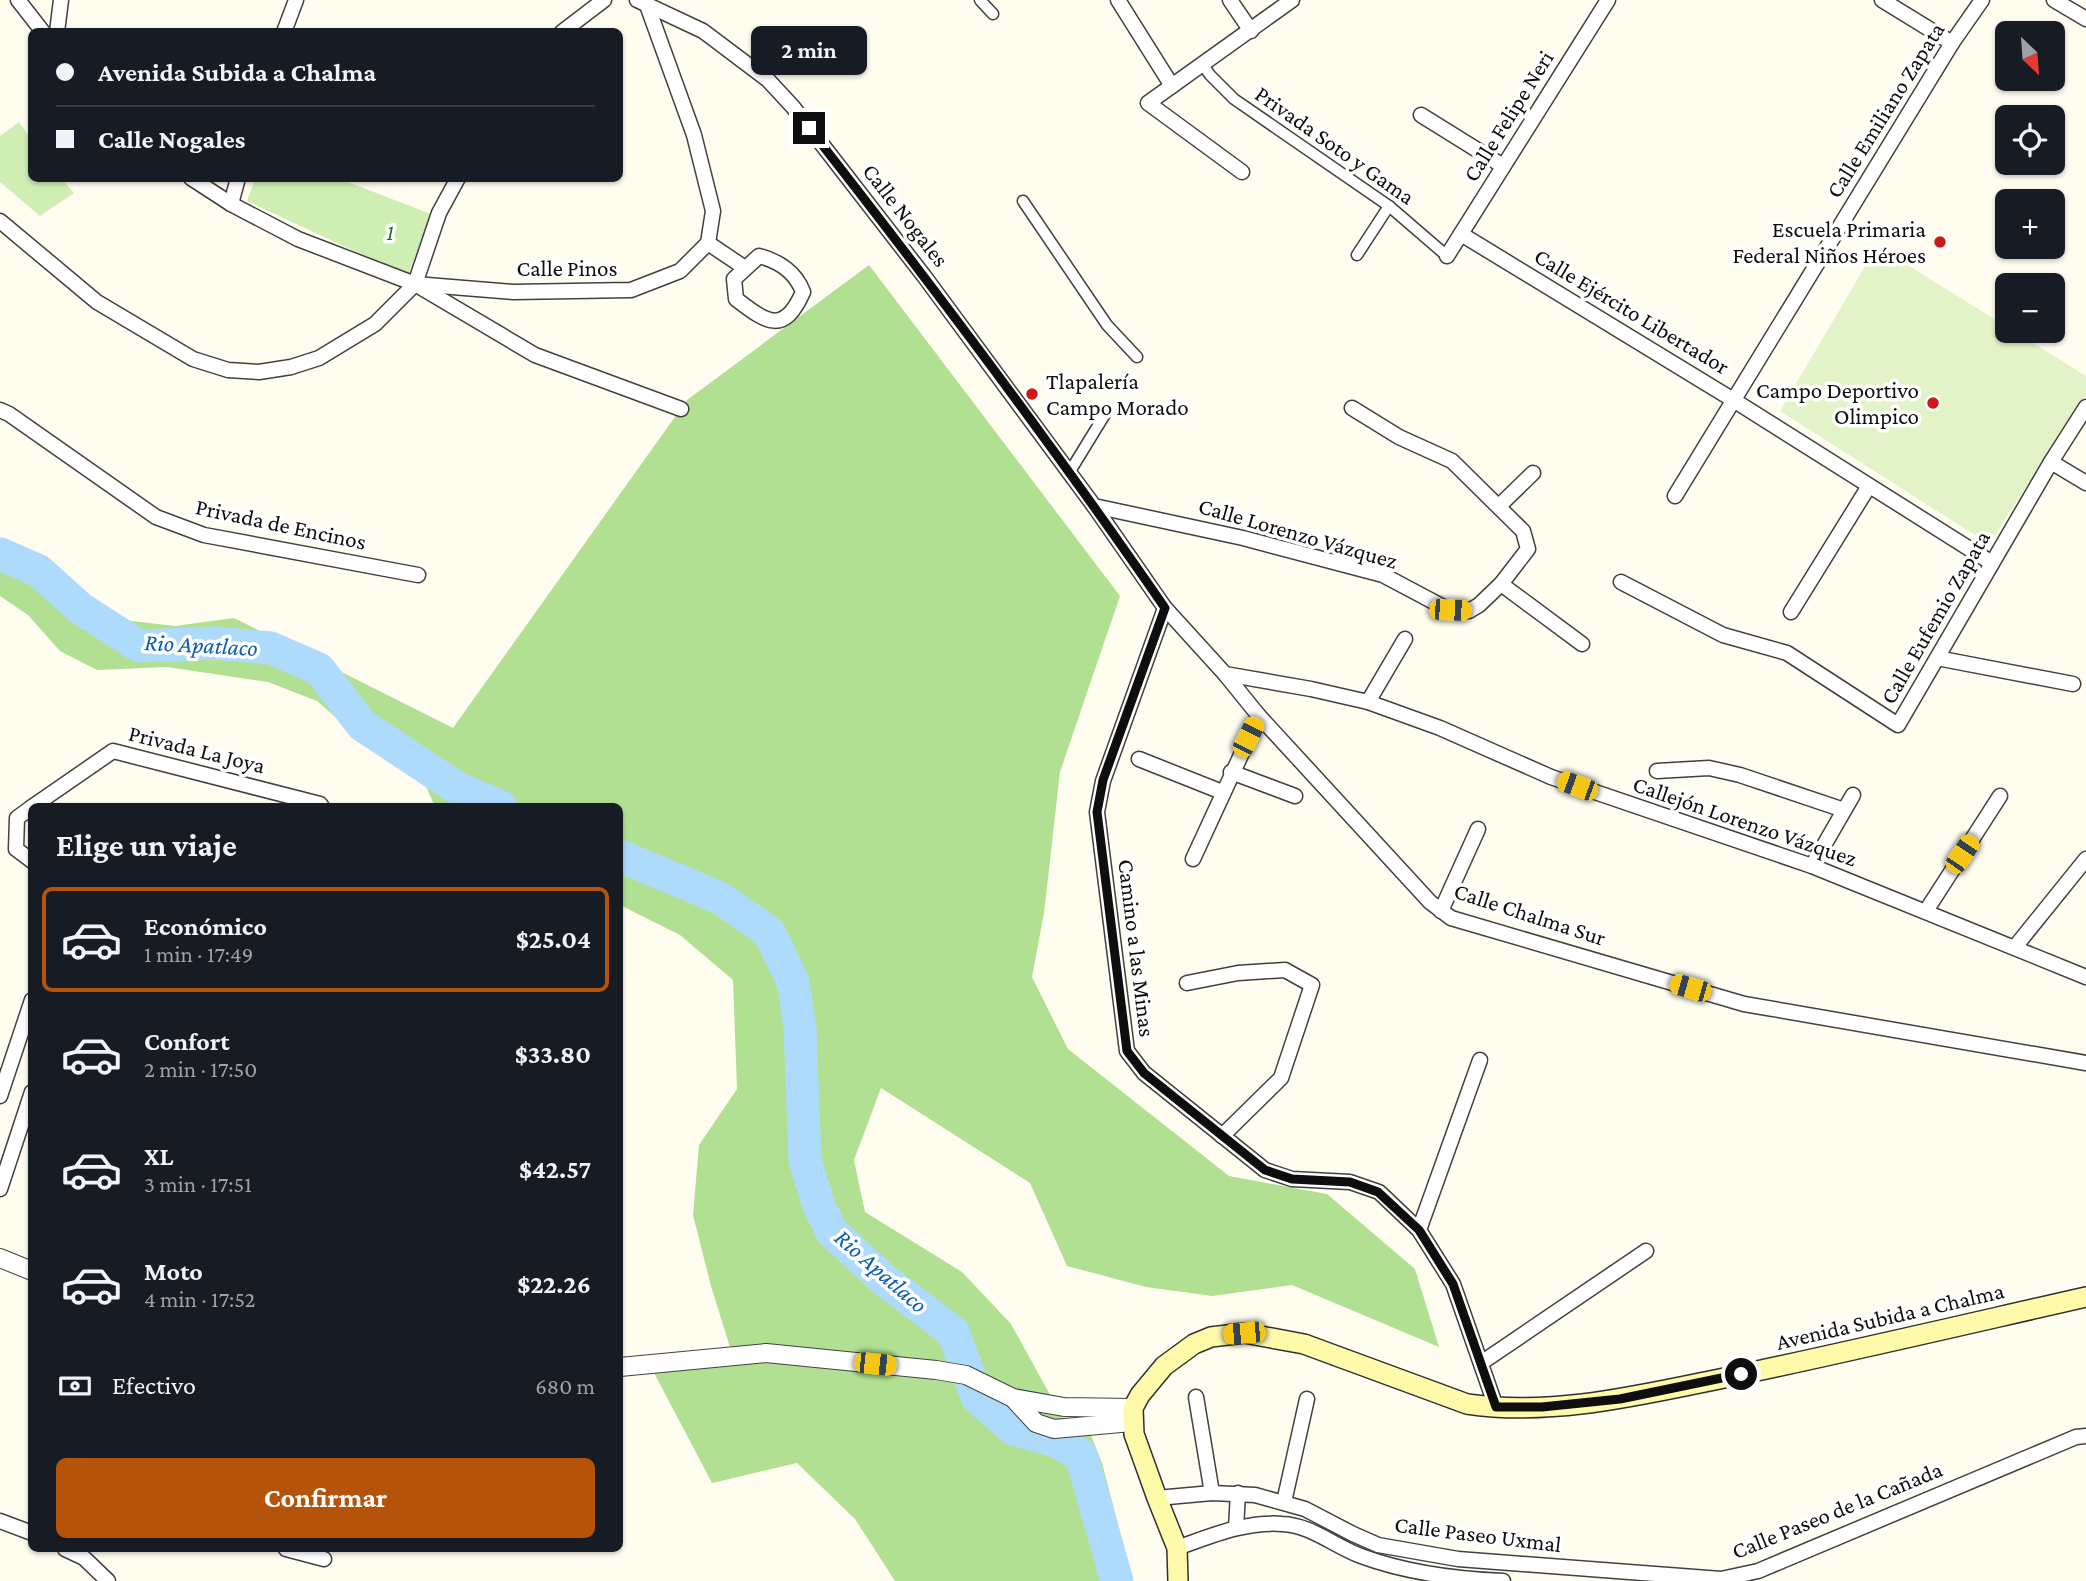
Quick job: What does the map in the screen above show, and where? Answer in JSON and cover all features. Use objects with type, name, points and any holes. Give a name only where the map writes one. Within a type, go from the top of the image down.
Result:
[{"type":"main road","name":"Avenida Subida a Chalma","points":[[1133,1415],[1140,1395],[1151,1381],[1180,1353],[1210,1337],[1244,1333],[1304,1344],[1467,1404],[1542,1407],[1620,1399],[2086,1297]]},
{"type":"main road","points":[[1133,1415],[1157,1498],[1177,1548],[1178,1581]]},
{"type":"street","points":[[18,0],[40,28]]},
{"type":"street","points":[[58,28],[61,0]]},
{"type":"street","points":[[286,28],[296,0]]},
{"type":"street","points":[[567,28],[604,0]]},
{"type":"street","points":[[980,0],[993,14]]},
{"type":"street","points":[[1118,0],[1172,86]]},
{"type":"street","points":[[1230,0],[1251,31]]},
{"type":"street","points":[[1242,172],[1148,103],[1292,0]]},
{"type":"street","name":"Calle Felipe Neri","points":[[1447,256],[1608,0]]},
{"type":"street","points":[[1882,0],[1952,43]]},
{"type":"street","name":"Calle Emiliano Zapata","points":[[1675,496],[1952,43],[1982,0]]},
{"type":"street","points":[[2054,0],[2086,19]]},
{"type":"street","points":[[642,3],[694,135],[713,211],[708,243],[746,268]]},
{"type":"street","name":"Calle Nogales","points":[[642,3],[703,31],[768,80],[793,107],[924,276],[1094,506]]},
{"type":"street","name":"Privada Soto y Gama","points":[[1203,65],[1234,99],[1389,206],[1447,256]]},
{"type":"street","points":[[1421,115],[1503,166]]},
{"type":"street","points":[[197,182],[231,204],[298,239],[415,284],[535,355],[681,409]]},
{"type":"street","points":[[231,204],[237,182]]},
{"type":"street","points":[[0,221],[97,302],[193,359],[228,370],[259,372],[291,368],[319,358],[374,324],[415,284],[439,213],[456,182]]},
{"type":"street","points":[[1023,201],[1107,325],[1137,357]]},
{"type":"street","points":[[1357,255],[1389,206]]},
{"type":"street","name":"Calle Ejército Libertador","points":[[1461,234],[1735,401],[1992,563]]},
{"type":"street","name":"Calle Pinos","points":[[415,284],[513,292],[631,290],[680,271],[708,243]]},
{"type":"street","points":[[759,256],[772,260],[798,278],[803,292],[794,312],[777,321],[763,319],[736,299],[734,279],[746,268],[759,256]]},
{"type":"street","name":"Calle Eufemio Zapata","points":[[1621,582],[1723,635],[1787,653],[1898,725],[2086,407]]},
{"type":"street","points":[[1352,408],[1399,437],[1452,461],[1499,506],[1532,473]]},
{"type":"street","name":"Privada de Encinos","points":[[0,410],[156,517],[204,535],[418,575]]},
{"type":"street","points":[[1069,473],[1107,411]]},
{"type":"street","points":[[2051,463],[2086,484]]},
{"type":"street","points":[[1791,612],[1869,486]]},
{"type":"street","name":"Calle Lorenzo Vázquez","points":[[1094,506],[1156,517],[1383,575],[1450,610],[1469,611],[1501,584],[1528,549],[1528,541],[1523,531],[1499,506]]},
{"type":"street","name":"Calle Chalma Sur","points":[[1094,506],[1165,608],[1259,716],[1430,902],[1451,918],[1744,1004],[2086,1063]]},
{"type":"street","points":[[1501,584],[1582,644]]},
{"type":"street","name":"Camino a las Minas","points":[[1165,608],[1103,780],[1097,812],[1127,1051],[1144,1073],[1265,1170],[1292,1179],[1350,1182],[1378,1192],[1419,1230],[1453,1284],[1496,1407]]},
{"type":"street","points":[[1368,702],[1405,639]]},
{"type":"street","points":[[1937,659],[2073,684]]},
{"type":"street","name":"Callejón Lorenzo Vázquez","points":[[1225,674],[1368,702],[1440,729],[1550,777],[1812,866],[2086,977]]},
{"type":"street","points":[[1193,859],[1259,716]]},
{"type":"street","name":"Privada La Joya","points":[[38,803],[113,751],[316,803]]},
{"type":"street","points":[[1139,759],[1222,792]]},
{"type":"street","points":[[1657,771],[1709,768],[1740,775],[1844,810]]},
{"type":"street","points":[[1231,772],[1295,796]]},
{"type":"street","points":[[1812,866],[1853,795]]},
{"type":"street","points":[[1926,911],[2000,796]]},
{"type":"street","name":"Privada La Joya","points":[[28,810],[17,818],[16,849],[28,858]]},
{"type":"street","points":[[1441,911],[1478,829]]},
{"type":"street","points":[[2015,947],[2086,859]]},
{"type":"street","points":[[1187,983],[1238,973],[1285,970],[1312,985],[1281,1078],[1222,1136]]},
{"type":"street","points":[[0,1096],[28,1012]]},
{"type":"street","points":[[1419,1230],[1480,1060]]},
{"type":"street","points":[[0,1189],[28,1104]]},
{"type":"street","points":[[1481,1363],[1646,1251]]},
{"type":"street","points":[[0,1258],[28,1268]]},
{"type":"street","points":[[623,1367],[766,1353],[936,1370],[966,1376],[1013,1398],[1036,1423],[1054,1429],[1133,1415]]},
{"type":"street","points":[[1196,1397],[1212,1493]]},
{"type":"street","points":[[1284,1502],[1307,1399]]},
{"type":"street","name":"Calle Paseo de la Cañada","points":[[1595,1570],[1654,1578],[1721,1579],[1758,1571],[2064,1442],[2086,1436]]},
{"type":"street","points":[[1236,1528],[1238,1493]]},
{"type":"street","name":"Calle Paseo Uxmal","points":[[1157,1498],[1238,1493],[1284,1502],[1318,1515],[1353,1534],[1402,1551],[1458,1559],[1595,1570]]},
{"type":"street","points":[[0,1521],[28,1532]]},
{"type":"street","name":"Calle Paseo Uxmal","points":[[1177,1548],[1236,1528],[1268,1524],[1300,1526],[1358,1555],[1402,1570],[1459,1579],[1503,1581]]},
{"type":"street","points":[[71,1552],[84,1558],[108,1581]]},
{"type":"street","points":[[297,1552],[324,1559]]},
{"type":"green space","points":[[19,122],[28,135],[28,182],[65,182],[74,193],[40,216],[0,182],[0,136]]},
{"type":"green space","name":"1","points":[[254,182],[348,182],[431,214],[408,276],[247,201]]},
{"type":"green space","name":"Campo Deportivo Olimpico","points":[[1877,246],[1995,320],[1995,343],[2033,343],[2086,376],[2086,395],[1989,544],[1780,411]]},
{"type":"green space","points":[[869,265],[1120,596],[1060,772],[1044,913],[1032,977],[1068,1049],[1229,1176],[1327,1194],[1415,1269],[1439,1347],[1292,1285],[1212,1296],[1146,1287],[1067,1266],[1030,1183],[881,1088],[854,1160],[865,1212],[962,1272],[1011,1324],[1065,1422],[1087,1425],[1102,1463],[1133,1581],[895,1581],[855,1519],[797,1463],[712,1483],[651,1367],[733,1357],[693,1215],[699,1145],[737,1089],[733,980],[680,935],[623,906],[623,803],[433,803],[425,784],[379,755],[317,701],[268,682],[167,667],[97,670],[60,651],[28,615],[0,596],[0,545],[64,581],[123,620],[175,626],[234,618],[453,728],[687,400]]},
{"type":"waterway","name":"Rio Apatlaco","points":[[0,554],[39,571],[80,608],[139,646],[216,643],[271,648],[319,669],[362,725],[457,788],[492,803]]},
{"type":"waterway","name":"Rio Apatlaco","points":[[623,857],[720,898],[769,932],[793,982],[800,1028],[805,1160],[819,1206],[832,1232],[882,1278],[953,1332],[977,1397],[1013,1429],[1053,1440],[1081,1455],[1117,1581]]},
{"type":"place","name":"Escuela Primaria Federal Niños Héroes","points":[[1940,242]]},
{"type":"place","name":"Tlapalería Campo Morado","points":[[1032,394]]},
{"type":"place","name":"Campo Deportivo Olimpico","points":[[1933,403]]},
{"type":"route","points":[[809,128],[924,276],[1094,506],[1165,608],[1103,780],[1097,812],[1127,1051],[1144,1073],[1265,1170],[1292,1179],[1350,1182],[1378,1192],[1419,1230],[1453,1284],[1496,1407],[1542,1407],[1620,1399],[1741,1374]]}]
